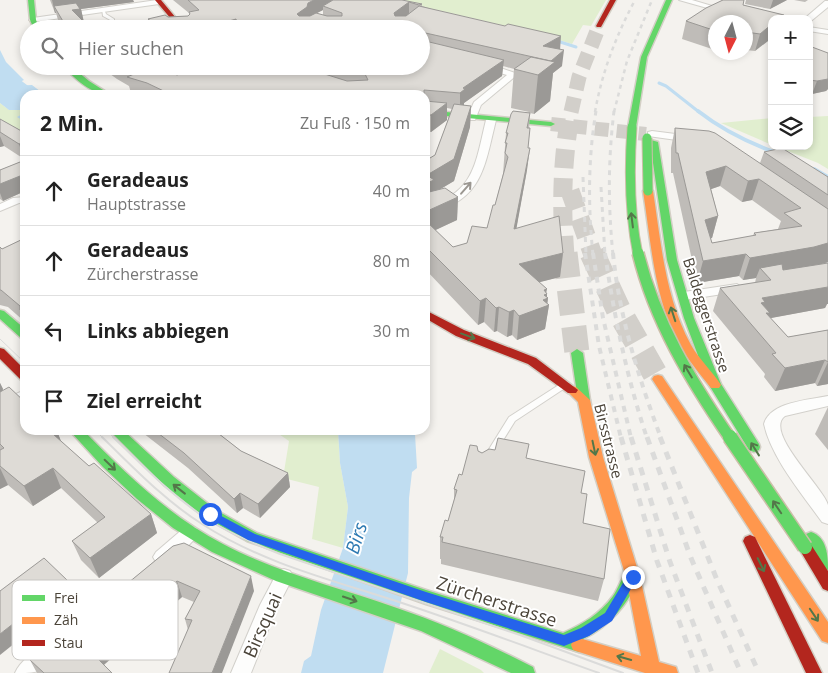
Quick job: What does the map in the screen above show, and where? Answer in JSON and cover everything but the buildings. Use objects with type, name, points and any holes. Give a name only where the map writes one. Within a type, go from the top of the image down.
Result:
[{"type":"main road","points":[[31,0],[34,20]]},
{"type":"main road","points":[[599,26],[613,0]]},
{"type":"main road","points":[[668,0],[644,58],[632,128],[629,177],[633,229],[642,272],[654,306],[679,356],[700,392],[828,584]]},
{"type":"main road","points":[[159,1],[175,20]]},
{"type":"main road","points":[[644,58],[647,102]]},
{"type":"main road","points":[[77,75],[98,90]]},
{"type":"main road","points":[[430,113],[491,120],[551,124]]},
{"type":"main road","points":[[650,128],[646,168],[648,191],[663,275],[674,318],[682,337],[715,385]]},
{"type":"main road","name":"Baldeggerstrasse","points":[[650,128],[672,260],[689,318],[715,385],[761,458]]},
{"type":"main road","points":[[0,313],[20,331]]},
{"type":"main road","name":"Birsstrasse","points":[[430,316],[456,332],[525,357],[547,369],[584,400],[596,458],[633,577],[652,669]]},
{"type":"main road","points":[[0,352],[20,372]]},
{"type":"main road","points":[[577,353],[584,400]]},
{"type":"main road","points":[[658,379],[828,636]]},
{"type":"main road","points":[[80,435],[146,499],[190,533],[238,558],[284,577],[420,623],[527,673]]},
{"type":"main road","name":"Zürcherstrasse","points":[[120,435],[169,482],[210,514],[252,537],[426,597],[652,669],[670,673]]},
{"type":"main road","points":[[709,458],[814,673]]},
{"type":"main road","points":[[792,507],[828,564]]},
{"type":"main road","points":[[805,547],[828,574]]},
{"type":"main road","points":[[564,640],[585,632],[608,617],[633,577]]},
{"type":"street","points":[[683,0],[734,13]]},
{"type":"street","points":[[54,20],[159,1]]},
{"type":"street","points":[[813,15],[828,3]]},
{"type":"street","points":[[813,30],[828,32]]},
{"type":"street","points":[[472,118],[478,104],[514,74],[474,64]]},
{"type":"street","points":[[430,210],[455,200],[467,190],[478,168],[491,120]]},
{"type":"street","points":[[650,128],[699,142]]},
{"type":"street","points":[[0,208],[20,200]]},
{"type":"street","points":[[684,296],[750,285]]},
{"type":"street","points":[[0,408],[20,398]]},
{"type":"street","points":[[828,400],[781,412],[774,416],[772,423],[780,445],[828,517]]},
{"type":"street","points":[[145,571],[190,533]]},
{"type":"street","name":"Birsquai","points":[[242,673],[269,605],[284,577]]},
{"type":"street","points":[[25,673],[40,660]]},
{"type":"lane","points":[[103,10],[104,15],[113,20]]},
{"type":"lane","points":[[486,461],[512,419],[566,384]]},
{"type":"green space","points":[[394,0],[606,0],[591,26],[583,25],[572,44],[536,33]]},
{"type":"green space","points":[[0,103],[9,110],[20,110],[20,116],[18,117],[20,118],[20,138],[0,128]]},
{"type":"green space","points":[[828,116],[828,169],[785,150],[813,150],[813,117]]},
{"type":"green space","points":[[768,118],[768,143],[721,123]]},
{"type":"green space","points":[[280,435],[338,435],[340,463],[348,507],[343,548],[312,539],[319,487],[283,478],[289,441]]},
{"type":"green space","points":[[440,649],[481,670],[484,673],[429,673]]},
{"type":"water","points":[[0,50],[6,62],[24,80],[11,86],[32,85],[38,90],[20,90],[20,110],[9,110],[0,103]]},
{"type":"water","points":[[338,435],[415,435],[417,468],[412,472],[409,498],[408,573],[383,673],[301,673],[304,661],[311,656],[321,610],[343,548],[348,507],[340,463]]},
{"type":"waterway","points":[[554,40],[576,47]]},
{"type":"waterway","name":"Birs","points":[[0,73],[23,90]]},
{"type":"waterway","points":[[659,83],[666,86],[699,112]]},
{"type":"waterway","points":[[698,111],[734,134],[774,152]]},
{"type":"waterway","points":[[814,169],[828,177]]},
{"type":"tunnel","points":[[571,112],[579,77],[599,26]]},
{"type":"tunnel","points":[[565,255],[563,183],[571,111]]},
{"type":"tunnel","points":[[551,124],[646,134]]},
{"type":"tunnel","points":[[570,191],[593,255]]},
{"type":"tunnel","points":[[565,253],[577,353]]},
{"type":"tunnel","points":[[592,253],[619,311],[658,379]]},
{"type":"tram line","points":[[0,339],[20,358]]},
{"type":"tram line","points":[[102,437],[150,483],[188,515],[225,538],[249,550],[298,569],[424,610],[599,673]]},
{"type":"tram line","points":[[113,437],[182,501],[207,519],[242,538],[280,554],[520,635],[623,673]]},
{"type":"railway","points":[[595,112],[610,54],[635,0]]},
{"type":"railway","points":[[614,112],[627,61],[652,0]]},
{"type":"railway","points":[[593,255],[590,183],[591,147],[596,111]]},
{"type":"railway","points":[[613,255],[609,183],[614,111]]},
{"type":"railway","points":[[583,177],[586,255]]},
{"type":"railway","points":[[601,187],[605,255]]},
{"type":"railway","points":[[585,253],[599,346],[621,438]]},
{"type":"railway","points":[[593,253],[603,318],[631,438]]},
{"type":"railway","points":[[605,253],[622,347],[633,393],[647,438]]},
{"type":"railway","points":[[613,253],[625,324],[645,393],[661,438]]},
{"type":"railway","points":[[621,437],[657,561],[698,673]]},
{"type":"railway","points":[[631,437],[670,562],[712,673]]},
{"type":"railway","points":[[647,437],[691,558],[741,673]]},
{"type":"railway","points":[[660,437],[717,580],[759,673]]},
{"type":"traffic: fast","points":[[31,0],[33,20]]},
{"type":"traffic: fast","points":[[632,127],[644,57],[669,0]]},
{"type":"traffic: fast","points":[[77,75],[98,90]]},
{"type":"traffic: fast","points":[[430,112],[551,124]]},
{"type":"traffic: fast","points":[[632,127],[630,175],[632,223],[638,255],[656,309],[667,335],[695,385],[805,547]]},
{"type":"traffic: fast","points":[[647,138],[648,191]]},
{"type":"traffic: fast","points":[[654,142],[672,260],[689,318],[715,385],[754,447]]},
{"type":"traffic: fast","points":[[0,313],[20,331]]},
{"type":"traffic: fast","points":[[577,353],[584,400]]},
{"type":"traffic: fast","points":[[80,435],[124,479],[159,510],[217,548],[259,568],[427,626],[527,673]]},
{"type":"traffic: fast","points":[[120,435],[169,481],[211,514],[252,537],[426,597],[579,645]]},
{"type":"traffic: fast","points":[[811,538],[828,564]]},
{"type":"traffic: fast","points":[[564,640],[598,623],[606,616],[613,609],[633,577]]},
{"type":"traffic: slow","points":[[648,191],[660,266],[669,303],[682,338],[697,362],[715,385]]},
{"type":"traffic: slow","points":[[658,379],[828,636]]},
{"type":"traffic: slow","points":[[572,390],[584,400],[596,457],[633,577],[653,673]]},
{"type":"traffic: slow","points":[[579,645],[670,673]]},
{"type":"traffic: jam","points":[[158,0],[175,20]]},
{"type":"traffic: jam","points":[[599,26],[613,0]]},
{"type":"traffic: jam","points":[[430,316],[460,333],[532,361],[572,390]]},
{"type":"traffic: jam","points":[[0,352],[20,372]]},
{"type":"traffic: jam","points":[[750,541],[814,673]]},
{"type":"traffic: jam","points":[[805,547],[828,584]]},
{"type":"route","points":[[210,514],[252,537],[426,597],[564,640],[585,632],[608,617],[633,577]]}]
